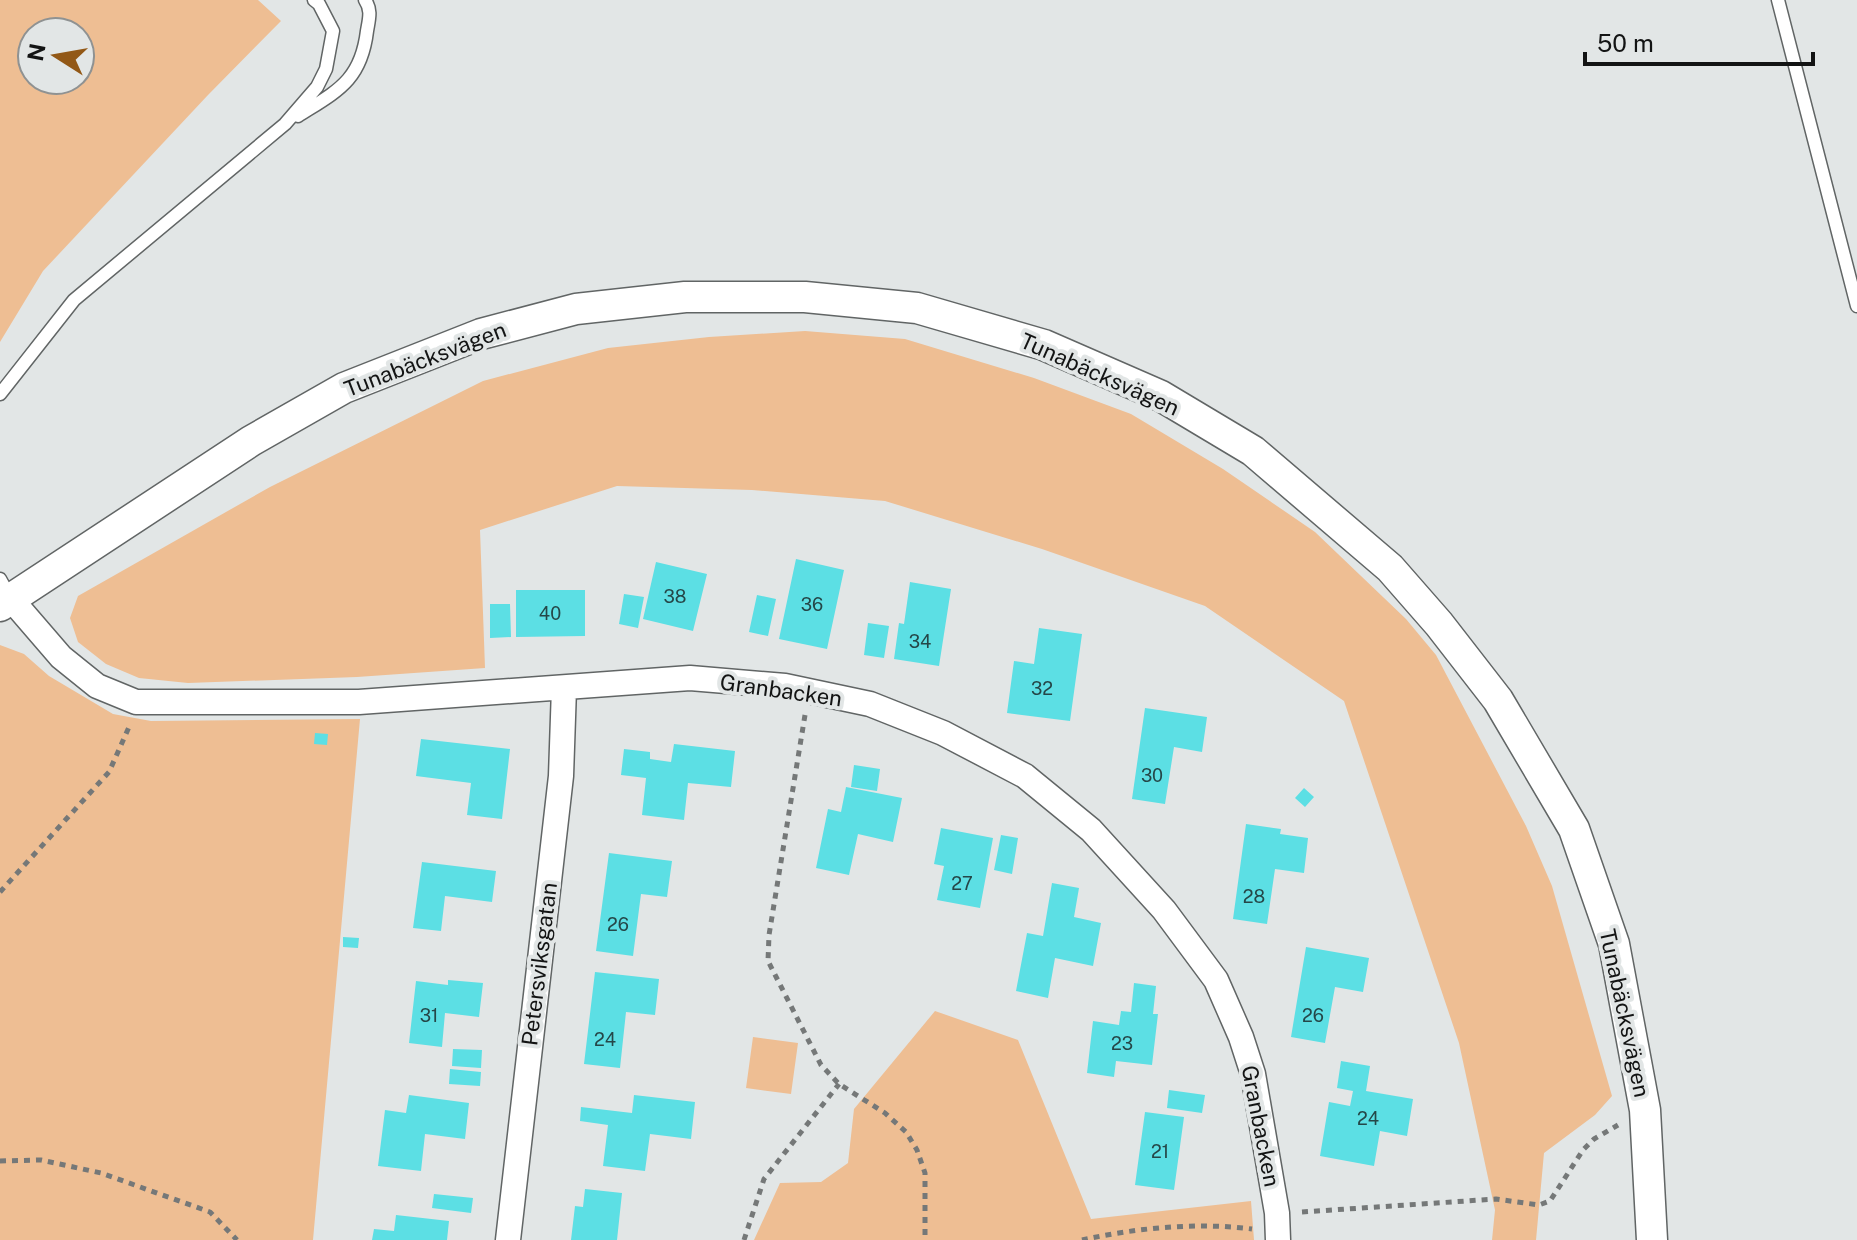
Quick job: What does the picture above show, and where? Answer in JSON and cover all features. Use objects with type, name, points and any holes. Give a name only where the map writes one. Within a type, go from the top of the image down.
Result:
[{"type":"street","name":"Tunabäcksvägen","points":[[4,595],[251,441],[344,388],[481,334],[576,309],[685,297],[805,297],[917,308],[1044,345],[1161,396],[1253,451],[1390,568],[1439,624],[1498,700],[1574,829],[1614,944],[1645,1110],[1652,1240]]},
{"type":"street","name":"Granbacken","points":[[4,595],[61,657],[97,686],[136,702],[359,702],[690,678],[809,691],[885,710],[943,733],[1025,776],[1091,830],[1164,910],[1216,980],[1253,1074],[1277,1229]]},
{"type":"street","name":"Petersviksgatan","points":[[508,1240],[561,776],[564,688]]},
{"type":"lane","points":[[285,124],[317,87],[326,69],[333,31],[314,0]]},
{"type":"lane","points":[[0,394],[74,300],[285,124],[338,91],[358,70],[367,37],[370,8],[365,0]]},
{"type":"lane","points":[[1778,0],[1857,306]]},
{"type":"path","points":[[809,691],[769,935],[768,961],[821,1065],[839,1084],[885,1113],[906,1132],[917,1150],[925,1173],[925,1240]]},
{"type":"path","points":[[0,892],[109,772],[128,734],[136,702]]},
{"type":"path","points":[[744,1240],[764,1179],[839,1084]]},
{"type":"path","points":[[1082,1240],[1193,1226],[1277,1229],[1496,1199],[1539,1205],[1550,1201],[1583,1150],[1594,1139],[1645,1110]]},
{"type":"path","points":[[0,1161],[41,1160],[101,1173],[210,1212],[237,1240]]},
{"type":"shaded area","points":[[0,0],[258,0],[281,21],[43,271],[0,342]]},
{"type":"shaded area","points":[[805,331],[905,339],[1034,378],[1131,414],[1223,469],[1315,532],[1406,619],[1436,655],[1526,826],[1552,886],[1612,1096],[1595,1115],[1544,1153],[1536,1240],[1492,1240],[1495,1210],[1459,1043],[1344,701],[1205,606],[1042,549],[885,501],[752,490],[617,486],[480,530],[485,668],[357,677],[188,683],[139,678],[106,664],[78,642],[70,618],[78,596],[270,487],[483,381],[608,348]]},
{"type":"shaded area","points":[[0,645],[24,654],[49,676],[113,714],[151,721],[360,719],[313,1240],[0,1240]]},
{"type":"shaded area","points":[[935,1011],[1018,1040],[1091,1219],[1251,1201],[1254,1240],[754,1240],[780,1183],[821,1182],[848,1163],[854,1109]]},
{"type":"shaded area","points":[[753,1037],[798,1043],[791,1094],[746,1088]]},
{"type":"building","points":[[796,559],[844,570],[827,649],[779,639]]},
{"type":"building","points":[[656,562],[707,574],[693,631],[643,619]]},
{"type":"building","points":[[910,582],[951,589],[939,666],[894,659],[899,623],[904,624]]},
{"type":"building","points":[[516,590],[585,590],[585,636],[516,637]]},
{"type":"building","points":[[624,594],[644,597],[638,628],[619,624]]},
{"type":"building","points":[[757,595],[776,599],[768,636],[749,632]]},
{"type":"building","points":[[490,604],[510,604],[511,637],[490,638]]},
{"type":"building","points":[[868,623],[889,626],[884,658],[864,655]]},
{"type":"building","points":[[1039,628],[1082,634],[1070,721],[1007,713],[1014,661],[1034,664]]},
{"type":"building","points":[[1145,708],[1207,717],[1202,752],[1174,747],[1165,804],[1132,799]]},
{"type":"building","points":[[315,733],[328,734],[327,745],[314,744]]},
{"type":"building","points":[[421,739],[510,749],[502,819],[467,815],[471,783],[416,776]]},
{"type":"building","points":[[674,744],[735,751],[731,787],[688,783],[684,820],[642,815],[646,778],[621,775],[624,749],[650,752],[650,759],[671,762]]},
{"type":"building","points":[[854,765],[880,769],[877,791],[851,787]]},
{"type":"building","points":[[846,787],[902,798],[893,842],[858,834],[849,875],[816,868],[828,809],[841,812]]},
{"type":"building","points":[[1304,788],[1314,797],[1305,807],[1295,798]]},
{"type":"building","points":[[1246,824],[1281,829],[1280,834],[1308,838],[1304,873],[1275,869],[1267,924],[1233,919]]},
{"type":"building","points":[[941,828],[993,838],[980,908],[937,900],[944,866],[934,864]]},
{"type":"building","points":[[1001,835],[1018,838],[1012,874],[994,870]]},
{"type":"building","points":[[609,853],[672,861],[667,897],[641,894],[633,956],[596,951]]},
{"type":"building","points":[[422,862],[496,871],[492,902],[445,896],[441,931],[413,928]]},
{"type":"building","points":[[1052,883],[1079,888],[1074,917],[1101,923],[1093,966],[1055,958],[1048,998],[1016,991],[1027,933],[1043,936]]},
{"type":"building","points":[[343,937],[359,938],[358,948],[343,947]]},
{"type":"building","points":[[1306,947],[1369,958],[1363,992],[1335,987],[1325,1043],[1291,1037]]},
{"type":"building","points":[[595,972],[659,979],[655,1015],[626,1012],[620,1068],[584,1064]]},
{"type":"building","points":[[448,980],[483,983],[479,1017],[445,1013],[442,1047],[409,1043],[416,981],[448,985]]},
{"type":"building","points":[[1134,983],[1156,986],[1153,1014],[1158,1014],[1152,1065],[1116,1061],[1114,1077],[1087,1073],[1093,1021],[1119,1025],[1121,1011],[1131,1012]]},
{"type":"building","points":[[453,1049],[482,1050],[481,1068],[452,1066]]},
{"type":"building","points":[[1341,1061],[1370,1066],[1366,1091],[1413,1099],[1407,1136],[1380,1131],[1374,1166],[1320,1156],[1329,1102],[1350,1106],[1353,1091],[1337,1088]]},
{"type":"building","points":[[450,1069],[481,1072],[480,1086],[449,1084]]},
{"type":"building","points":[[1169,1090],[1205,1095],[1202,1113],[1167,1108]]},
{"type":"building","points":[[409,1095],[469,1103],[465,1139],[425,1134],[421,1171],[378,1166],[385,1110],[406,1113]]},
{"type":"building","points":[[634,1095],[695,1102],[691,1139],[650,1134],[645,1171],[603,1166],[608,1125],[580,1121],[581,1107],[632,1113]]},
{"type":"building","points":[[1145,1112],[1184,1117],[1174,1190],[1135,1185]]},
{"type":"building","points":[[585,1189],[622,1193],[617,1240],[571,1240],[575,1206],[583,1207]]},
{"type":"building","points":[[434,1194],[473,1198],[471,1213],[432,1208]]},
{"type":"building","points":[[396,1215],[449,1221],[447,1240],[372,1240],[374,1229],[394,1231]]}]
